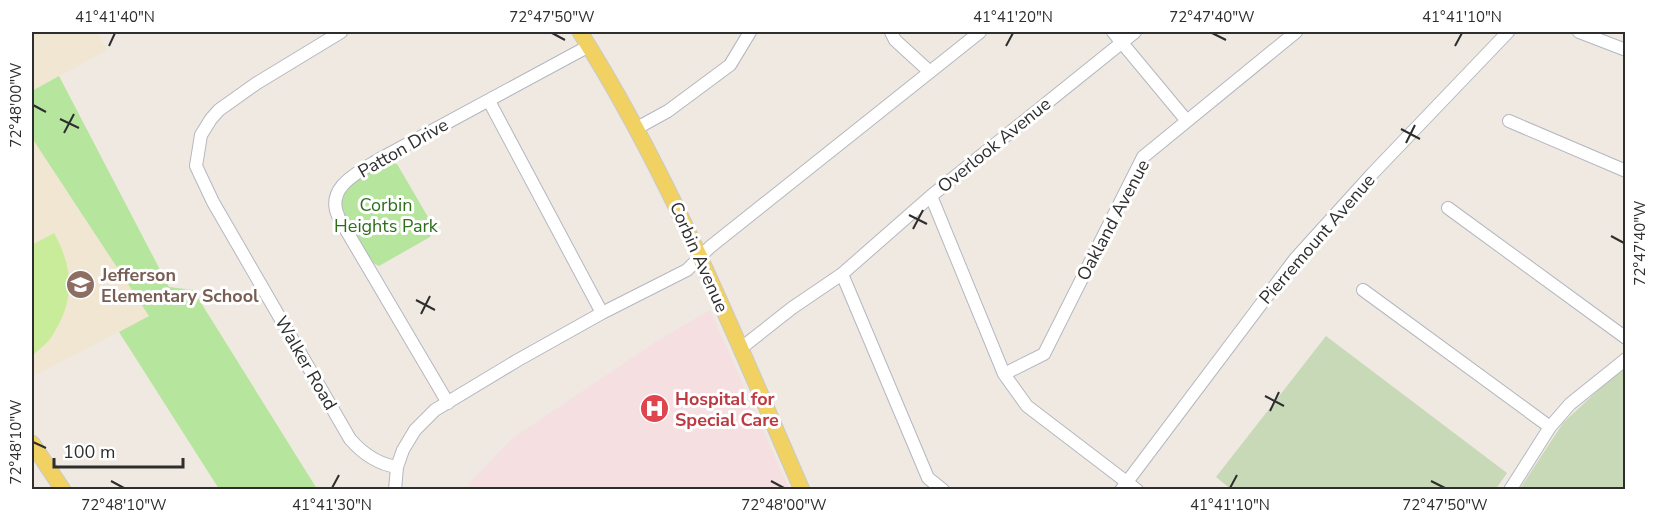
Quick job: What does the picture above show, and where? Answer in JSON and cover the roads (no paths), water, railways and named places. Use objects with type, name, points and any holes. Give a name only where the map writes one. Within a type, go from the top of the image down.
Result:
[{"type":"main road","name":"Corbin Avenue","points":[[580,32],[637,128],[673,199],[802,489]]},
{"type":"main road","points":[[32,442],[63,489]]},
{"type":"street","name":"Walker Road","points":[[341,32],[257,83],[219,110],[211,118],[201,135],[196,166],[213,202],[350,439],[366,456],[397,468]]},
{"type":"street","points":[[637,128],[668,111],[730,65],[750,32]]},
{"type":"street","points":[[891,32],[895,40],[930,72]]},
{"type":"street","points":[[395,489],[397,468],[403,450],[416,430],[435,410],[602,313],[687,270],[710,247],[980,32]]},
{"type":"street","points":[[1113,32],[1187,121]]},
{"type":"street","name":"Overlook Avenue","points":[[740,349],[792,308],[842,274],[931,196],[1135,32]]},
{"type":"street","name":"Oakland Avenue","points":[[1004,374],[1044,354],[1143,157],[1296,32]]},
{"type":"street","name":"Pierremount Avenue","points":[[1128,487],[1295,259],[1508,32]]},
{"type":"street","points":[[1579,32],[1607,37],[1626,50]]},
{"type":"street","name":"Patton Drive","points":[[448,403],[339,218],[335,202],[341,188],[360,172],[423,135],[589,46]]},
{"type":"street","points":[[489,101],[602,313]]},
{"type":"street","points":[[1509,121],[1626,171]]},
{"type":"street","points":[[931,196],[1004,374],[1027,406],[1128,487]]},
{"type":"street","points":[[1448,208],[1626,338]]},
{"type":"street","points":[[842,274],[928,478],[943,489]]},
{"type":"street","points":[[1363,290],[1550,427]]},
{"type":"street","points":[[1510,489],[1550,427],[1570,404],[1626,358]]},
{"type":"place","name":"Jefferson Elementary School","points":[[80,285]]},
{"type":"place","name":"Hospital for Special Care","points":[[654,409]]},
{"type":"park label","name":"Corbin Heights Park","points":[[386,215]]}]
